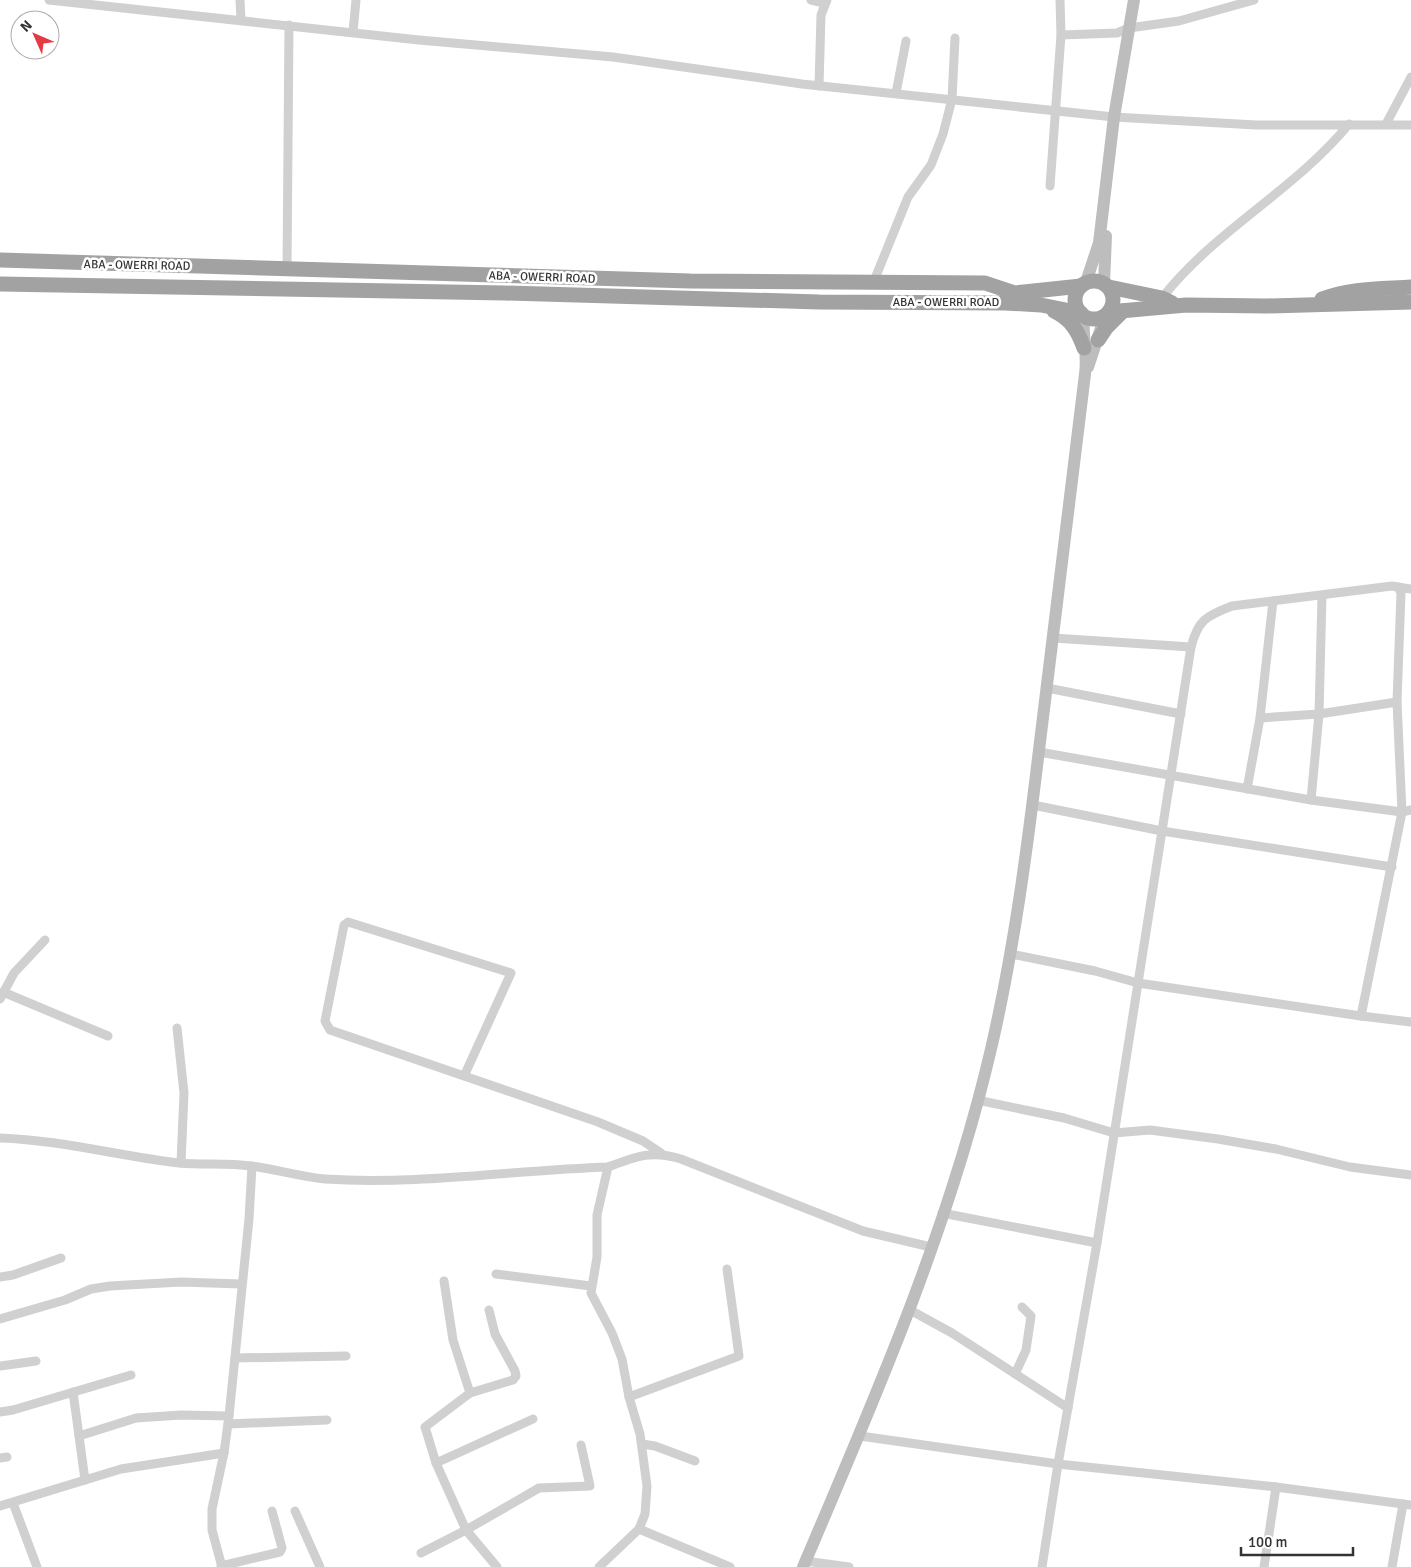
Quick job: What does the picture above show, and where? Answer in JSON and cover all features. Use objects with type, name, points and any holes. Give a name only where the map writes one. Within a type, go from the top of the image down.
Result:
[{"type":"highway","name":"ABA - OWERRI ROAD","points":[[0,260],[107,265],[287,268],[690,281],[985,283],[1015,293],[1099,281],[1106,285],[1186,305]]},
{"type":"highway","points":[[505,293],[507,276]]},
{"type":"highway","name":"ABA - OWERRI ROAD","points":[[0,284],[1042,305],[1082,314],[1094,319],[1112,313],[1186,305],[1411,302]]},
{"type":"highway","points":[[1082,314],[1078,308],[1076,296],[1084,284]]},
{"type":"highway","points":[[1098,340],[1106,328],[1112,313],[1114,299],[1106,285]]},
{"type":"highway","name":"ABA - OWERRI ROAD","points":[[1309,304],[1337,293],[1411,287]]},
{"type":"highway","points":[[1042,305],[1070,321],[1078,332],[1084,348]]},
{"type":"main road","points":[[1084,284],[1099,243],[1103,194],[1114,117],[1134,0]]},
{"type":"main road","points":[[1103,194],[1107,218],[1106,285]]},
{"type":"main road","points":[[804,1564],[860,1436],[910,1310],[942,1213],[990,1052],[1011,954],[1033,805],[1087,361],[1084,348],[1082,314]]},
{"type":"main road","points":[[1085,374],[1098,340]]},
{"type":"street","points":[[49,0],[116,3],[241,20],[613,57],[819,86],[1056,109],[1114,117],[1256,125],[1386,124],[1411,126]]},
{"type":"street","points":[[240,0],[241,20]]},
{"type":"street","points":[[353,32],[356,0]]},
{"type":"street","points":[[812,0],[825,2],[820,38],[819,86]]},
{"type":"street","points":[[1050,186],[1061,35],[1060,0]]},
{"type":"street","points":[[1061,35],[1117,32],[1129,28],[1179,21],[1254,0]]},
{"type":"street","points":[[287,268],[289,25]]},
{"type":"street","points":[[874,281],[908,197],[931,165],[943,134],[952,99],[955,38]]},
{"type":"street","points":[[896,94],[906,41]]},
{"type":"street","points":[[1386,124],[1411,77]]},
{"type":"street","points":[[1162,298],[1204,250],[1300,175],[1330,147],[1349,124]]},
{"type":"street","points":[[1042,1567],[1097,1243],[1191,647],[1196,628],[1214,613],[1232,606],[1392,586],[1411,588]]},
{"type":"street","points":[[1361,1016],[1392,867],[1406,811],[1397,702],[1401,593],[1398,587]]},
{"type":"street","points":[[1311,800],[1318,714],[1322,596]]},
{"type":"street","points":[[1247,789],[1260,718],[1273,602]]},
{"type":"street","points":[[1053,638],[1191,647]]},
{"type":"street","points":[[1047,688],[1181,714]]},
{"type":"street","points":[[1260,718],[1318,714],[1397,702]]},
{"type":"street","points":[[1039,752],[1311,800],[1406,811]]},
{"type":"street","points":[[1033,805],[1162,832],[1392,867]]},
{"type":"street","points":[[465,1074],[511,973],[394,935],[348,922],[344,925],[325,1021],[330,1030],[465,1074],[499,1089],[598,1122],[643,1141],[661,1153],[690,1162],[863,1231],[931,1247]]},
{"type":"street","points":[[45,940],[14,973],[2,995],[108,1036]]},
{"type":"street","points":[[1011,954],[1095,971],[1138,983],[1411,1022]]},
{"type":"street","points":[[177,1028],[184,1093],[181,1163]]},
{"type":"street","points":[[977,1100],[1064,1118],[1114,1133],[1150,1130],[1218,1138],[1276,1149],[1350,1167],[1411,1175]]},
{"type":"street","points":[[0,1138],[61,1142],[116,1154],[181,1163],[252,1166],[281,1173],[324,1179],[370,1180],[608,1167],[634,1157],[661,1153]]},
{"type":"street","points":[[252,1166],[249,1219],[241,1284],[229,1420],[212,1516],[212,1530],[221,1566],[280,1552],[282,1548],[272,1511]]},
{"type":"street","points":[[599,1567],[639,1529],[645,1514],[648,1486],[642,1444],[629,1397],[622,1359],[612,1333],[591,1293],[597,1257],[597,1215],[608,1167]]},
{"type":"street","points":[[942,1213],[1097,1243]]},
{"type":"street","points":[[0,1278],[61,1258]]},
{"type":"street","points":[[629,1397],[739,1356],[726,1269]]},
{"type":"street","points":[[496,1274],[591,1286]]},
{"type":"street","points":[[444,1281],[453,1340],[470,1392]]},
{"type":"street","points":[[0,1319],[65,1300],[90,1289],[110,1286],[181,1282],[241,1284]]},
{"type":"street","points":[[1015,1374],[1028,1340],[1031,1316],[1022,1307]]},
{"type":"street","points":[[489,1310],[495,1334],[516,1376],[513,1380],[470,1392],[425,1427],[436,1463],[466,1530],[497,1567]]},
{"type":"street","points":[[910,1310],[924,1316],[1068,1408]]},
{"type":"street","points":[[234,1358],[346,1356]]},
{"type":"street","points":[[0,1366],[36,1361]]},
{"type":"street","points":[[0,1412],[13,1410],[132,1375]]},
{"type":"street","points":[[73,1392],[84,1480]]},
{"type":"street","points":[[79,1436],[136,1418],[181,1415],[229,1420],[327,1420]]},
{"type":"street","points":[[436,1463],[533,1419]]},
{"type":"street","points":[[860,1436],[1058,1464],[1276,1487],[1407,1504],[1392,1567]]},
{"type":"street","points":[[642,1444],[655,1446],[695,1461]]},
{"type":"street","points":[[421,1553],[466,1530],[539,1488],[590,1486],[581,1445]]},
{"type":"street","points":[[0,1506],[121,1469],[224,1453]]},
{"type":"street","points":[[1264,1567],[1276,1487]]},
{"type":"street","points":[[12,1503],[37,1567]]},
{"type":"street","points":[[295,1511],[320,1567]]},
{"type":"street","points":[[639,1529],[730,1567]]},
{"type":"street","points":[[804,1564],[849,1567]]}]
